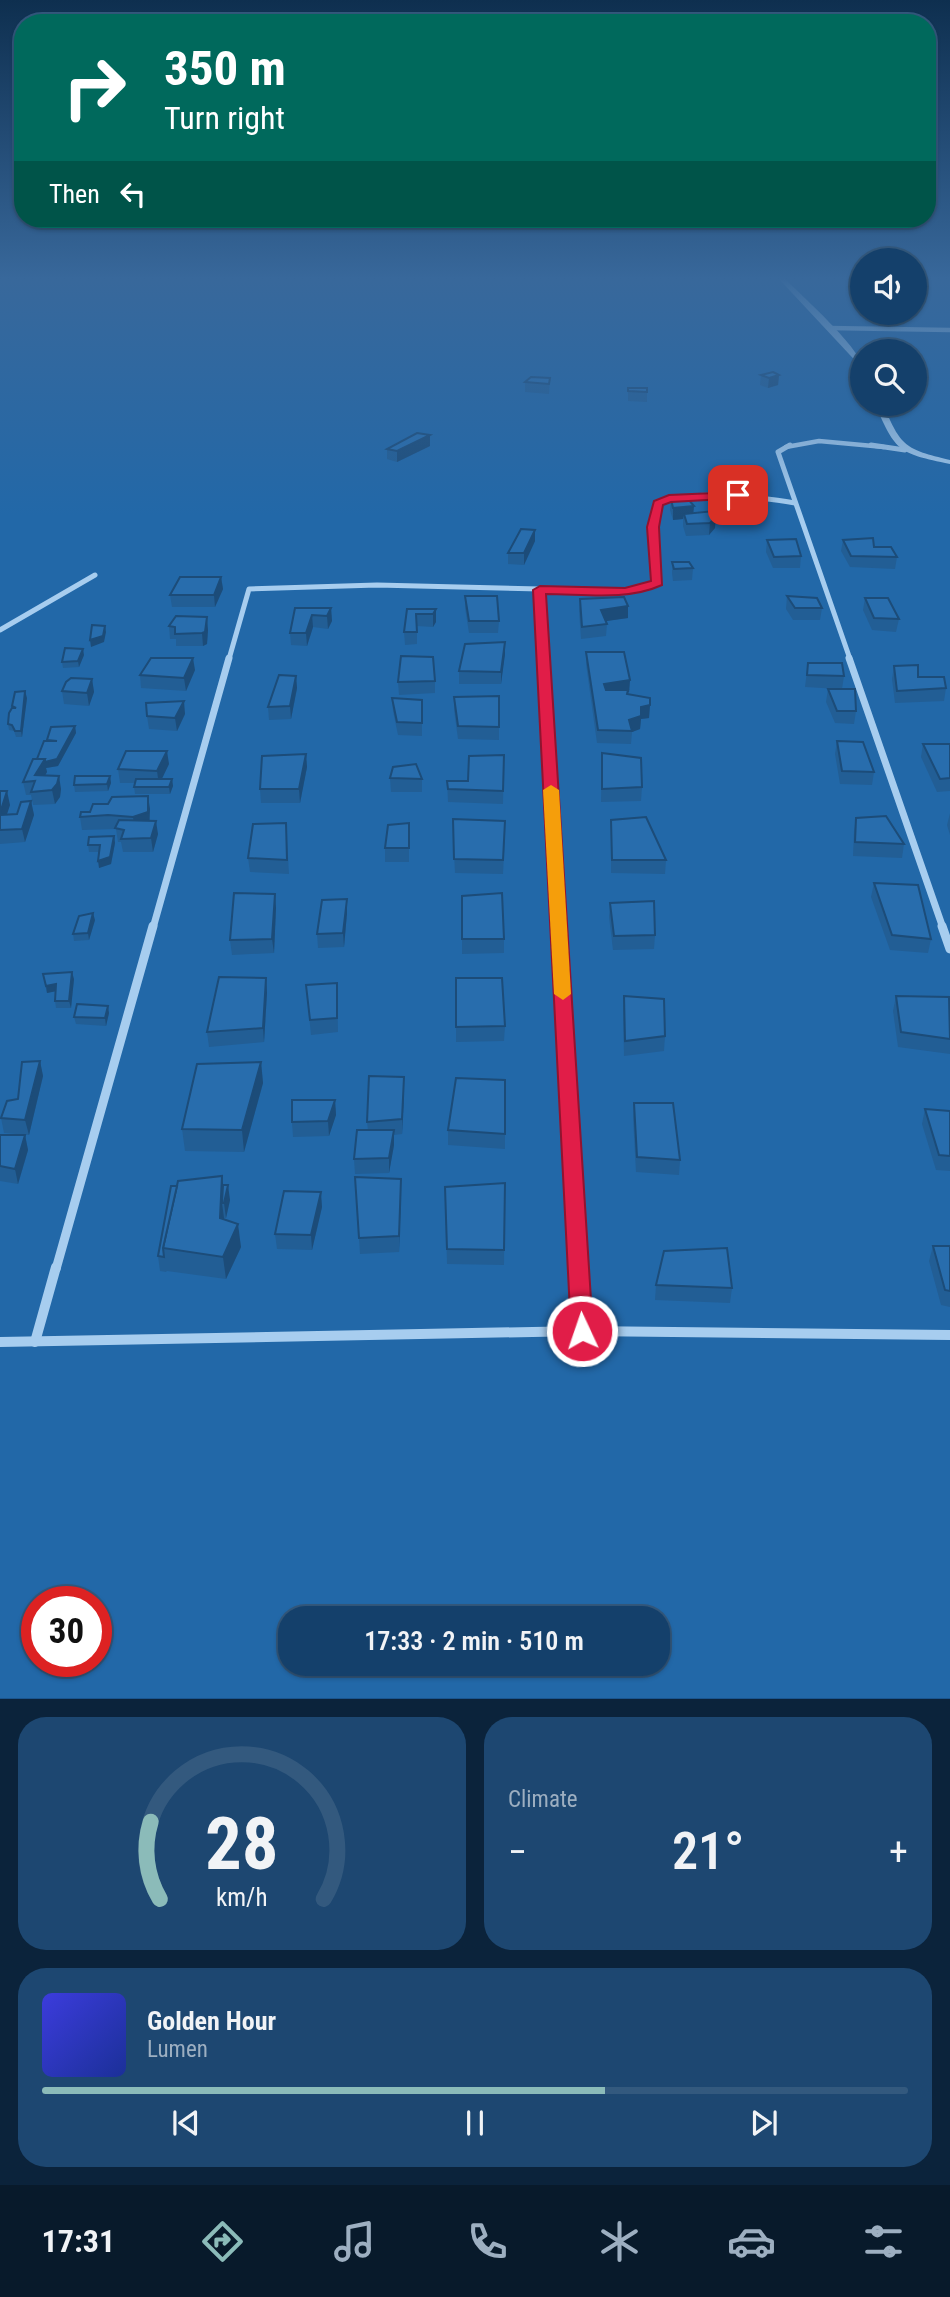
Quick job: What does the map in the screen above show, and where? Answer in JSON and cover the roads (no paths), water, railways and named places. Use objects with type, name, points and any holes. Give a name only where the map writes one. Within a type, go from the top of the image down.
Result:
[{"type":"street","points":[[884,416],[895,443],[905,450]]},
{"type":"street","points":[[950,462],[905,450],[826,442],[783,446],[778,452],[950,949]]},
{"type":"street","points":[[35,1342],[249,589],[376,585],[625,591],[645,588],[658,582],[653,527],[658,503],[669,498],[738,495],[795,503]]},
{"type":"street","points":[[0,630],[95,575]]},
{"type":"street","points":[[540,590],[582,1331]]},
{"type":"street","points":[[0,1342],[582,1331],[950,1335]]}]
